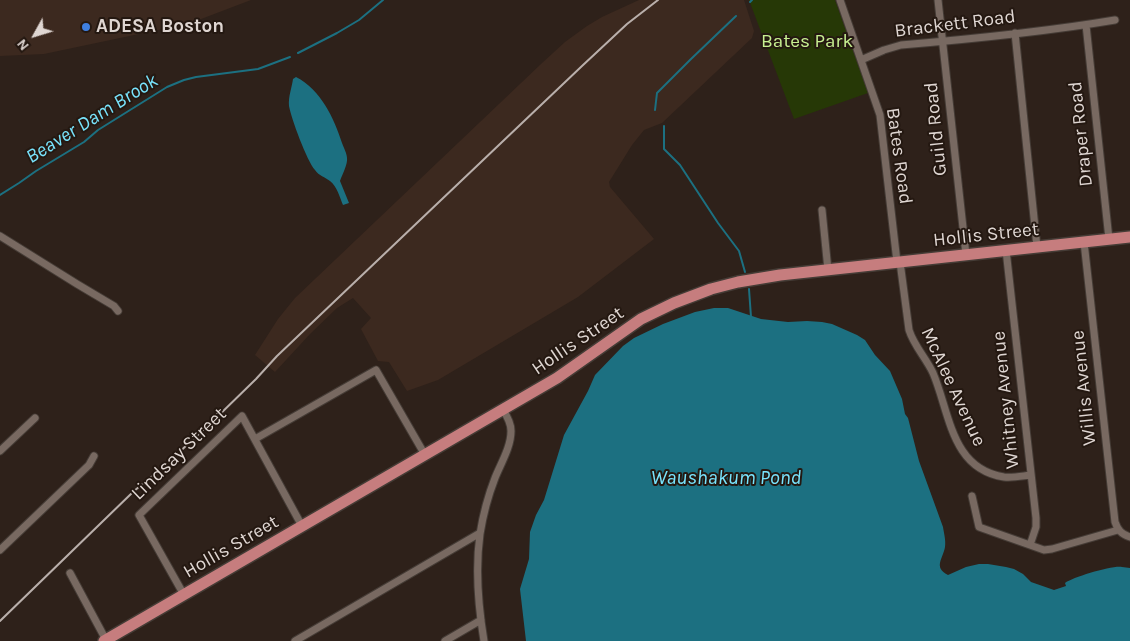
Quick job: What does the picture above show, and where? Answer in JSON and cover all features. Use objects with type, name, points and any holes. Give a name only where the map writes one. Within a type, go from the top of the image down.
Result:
[{"type":"main road","name":"Hollis Street","points":[[105,640],[503,410],[569,370],[641,319],[674,303],[738,282],[780,275],[1130,237]]},
{"type":"street","name":"Bates Road","points":[[840,0],[880,115],[898,262]]},
{"type":"street","name":"Guild Road","points":[[938,0],[966,255]]},
{"type":"street","name":"Brackett Road","points":[[861,60],[901,45],[1015,34],[1115,20]]},
{"type":"street","name":"Draper Road","points":[[1086,25],[1109,239]]},
{"type":"street","points":[[1015,34],[1037,247]]},
{"type":"street","points":[[822,210],[828,270]]},
{"type":"street","points":[[0,236],[114,306],[118,311]]},
{"type":"street","name":"Willis Avenue","points":[[1084,242],[1115,522],[1118,530]]},
{"type":"street","name":"Whitney Avenue","points":[[1006,250],[1036,528],[1030,545]]},
{"type":"street","name":"McAlee Avenue","points":[[898,262],[911,337],[933,374],[951,429],[966,458],[986,471],[1004,477],[1031,475]]},
{"type":"street","points":[[302,526],[255,439],[376,370],[425,455]]},
{"type":"street","points":[[484,641],[477,574],[480,532],[489,495],[510,442],[511,430],[503,410]]},
{"type":"street","name":"Lindsay Street","points":[[184,595],[139,515],[242,416],[255,439]]},
{"type":"street","points":[[0,451],[35,418]]},
{"type":"street","points":[[0,550],[89,465],[94,456]]},
{"type":"street","points":[[972,496],[979,527],[1044,550],[1118,530],[1130,537]]},
{"type":"street","points":[[295,641],[480,532]]},
{"type":"street","points":[[70,573],[105,640]]},
{"type":"street","points":[[444,641],[481,620]]},
{"type":"shaded area","name":"ADESA Boston","points":[[0,0],[251,0],[188,24],[44,54],[0,56]]},
{"type":"shaded area","points":[[639,0],[744,0],[754,31],[752,38],[662,123],[644,130],[632,145],[609,182],[610,187],[654,239],[578,297],[438,380],[407,391],[389,362],[378,361],[361,329],[371,318],[353,298],[337,308],[275,372],[255,355],[278,319],[295,298],[541,64],[565,42],[587,26]]},
{"type":"green space","name":"Bates Park","points":[[749,0],[835,0],[868,93],[794,119]]},
{"type":"water","points":[[296,77],[313,89],[335,124],[347,156],[347,163],[340,181],[349,203],[343,205],[335,186],[317,172],[304,149],[289,106],[293,79]]},
{"type":"water","name":"Waushakum Pond","points":[[714,308],[728,308],[761,319],[832,324],[865,340],[875,355],[890,371],[902,399],[919,461],[943,527],[945,544],[940,566],[943,572],[948,575],[966,567],[988,564],[1014,569],[1031,582],[1054,590],[1066,586],[1065,583],[1069,581],[1093,572],[1117,567],[1130,568],[1130,641],[526,641],[520,589],[529,559],[530,532],[544,500],[564,435],[595,375],[623,346],[634,338],[663,324],[695,312]]},
{"type":"waterway","name":"Beaver Dam Brook","points":[[298,53],[359,20],[383,0]]},
{"type":"waterway","points":[[655,110],[657,93],[736,16]]},
{"type":"waterway","name":"Beaver Dam Brook","points":[[0,195],[167,87],[196,77],[258,69],[290,57]]},
{"type":"waterway","points":[[664,126],[664,149],[680,165],[739,251],[745,272]]},
{"type":"waterway","points":[[749,289],[751,317]]},
{"type":"railway","points":[[0,621],[134,491],[215,419],[277,356],[582,66],[627,24],[658,0]]},
{"type":"place","name":"ADESA Boston","points":[[86,27]]}]
